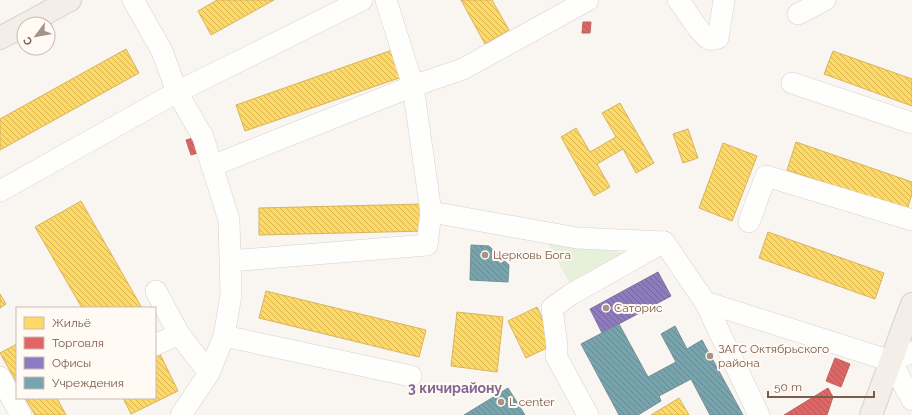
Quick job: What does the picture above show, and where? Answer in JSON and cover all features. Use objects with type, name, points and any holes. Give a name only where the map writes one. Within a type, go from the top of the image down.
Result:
[{"type":"main road","points":[[40,16],[70,0]]},
{"type":"main road","points":[[0,38],[16,29]]},
{"type":"main road","points":[[871,415],[912,304]]},
{"type":"street","points":[[133,0],[162,51],[177,92],[203,137],[229,220],[231,295],[224,336],[209,373],[182,415]]},
{"type":"street","points":[[0,190],[177,92],[362,0]]},
{"type":"street","points":[[230,262],[427,245],[431,212],[413,86],[386,0]]},
{"type":"street","points":[[212,166],[413,86],[463,68],[557,7],[588,0]]},
{"type":"street","points":[[678,0],[701,31],[708,38],[713,40],[718,38],[724,0]]},
{"type":"street","points":[[798,14],[825,0]]},
{"type":"street","points":[[792,82],[912,123]]},
{"type":"street","points":[[749,222],[766,176],[912,220]]},
{"type":"street","points":[[431,212],[577,238],[664,242]]},
{"type":"street","points":[[664,242],[705,302],[759,415]]},
{"type":"street","points":[[588,415],[556,356],[552,308],[570,295],[664,242]]},
{"type":"street","points":[[156,291],[179,334],[209,373]]},
{"type":"street","points":[[705,302],[891,361],[912,352]]},
{"type":"street","points":[[156,345],[179,334]]},
{"type":"street","points":[[224,336],[411,376]]},
{"type":"street","points":[[891,361],[912,400]]},
{"type":"street","points":[[0,377],[21,415]]},
{"type":"green space","points":[[543,235],[631,255],[573,289]]},
{"type":"building: Жильё","points":[[217,0],[274,0],[211,35],[198,11]]},
{"type":"building: Жильё","points":[[461,0],[492,0],[509,30],[485,44]]},
{"type":"building: Жильё","points":[[126,49],[139,73],[0,150],[0,119]]},
{"type":"building: Жильё","points":[[395,49],[405,76],[245,131],[236,105]]},
{"type":"building: Жильё","points":[[833,51],[912,79],[912,106],[824,74]]},
{"type":"building: Жильё","points":[[620,103],[654,163],[636,173],[623,149],[597,164],[610,187],[594,196],[561,137],[576,128],[590,152],[616,137],[602,113]]},
{"type":"building: Жильё","points":[[688,129],[698,158],[683,163],[673,134]]},
{"type":"building: Жильё","points":[[796,142],[912,182],[912,194],[907,210],[787,170]]},
{"type":"building: Жильё","points":[[723,143],[757,156],[732,221],[699,208]]},
{"type":"building: Жильё","points":[[81,201],[141,307],[81,307],[35,227]]},
{"type":"building: Жильё","points":[[425,204],[426,231],[259,235],[259,208]]},
{"type":"building: Жильё","points":[[768,232],[884,273],[875,299],[759,258]]},
{"type":"building: Жильё","points":[[266,291],[426,330],[419,357],[259,318]]},
{"type":"building: Жильё","points":[[0,294],[6,304],[0,308]]},
{"type":"building: Жильё","points":[[537,307],[555,344],[526,358],[508,321]]},
{"type":"building: Жильё","points":[[457,312],[503,317],[497,372],[451,366]]},
{"type":"building: Жильё","points":[[16,345],[16,381],[0,353]]},
{"type":"building: Жильё","points":[[160,354],[178,391],[131,414],[124,399],[156,399],[156,356]]},
{"type":"building: Жильё","points":[[679,398],[689,415],[651,415]]},
{"type":"building: Жильё","points":[[26,399],[58,399],[66,415],[35,415]]},
{"type":"building: Торговля","points":[[583,22],[591,22],[590,33],[582,33]]},
{"type":"building: Торговля","points":[[193,138],[198,153],[191,155],[186,140]]},
{"type":"building: Торговля","points":[[835,358],[850,364],[841,387],[826,381]]},
{"type":"building: Торговля","points":[[828,388],[833,397],[827,415],[784,415]]},
{"type":"building: Офисы","points":[[658,272],[671,296],[602,333],[590,309]]},
{"type":"building: Учреждения","name":"Церковь Бога","points":[[471,245],[489,246],[509,265],[508,282],[470,280]]},
{"type":"building: Учреждения","points":[[619,324],[648,377],[676,362],[661,334],[675,326],[687,349],[702,340],[743,415],[710,415],[691,379],[659,396],[661,401],[638,415],[619,415],[581,344]]},
{"type":"building: Учреждения","name":"L center","points":[[508,388],[525,415],[464,415]]},
{"type":"place","name":"Церковь Бога","points":[[485,255]]},
{"type":"place","name":"Саторис","points":[[606,308]]},
{"type":"place","name":"ЗАГС Октябрьского района","points":[[710,356]]},
{"type":"place","name":"L center","points":[[501,402]]},
{"type":"district","name":"3 кичирайону","points":[[455,388]]}]
